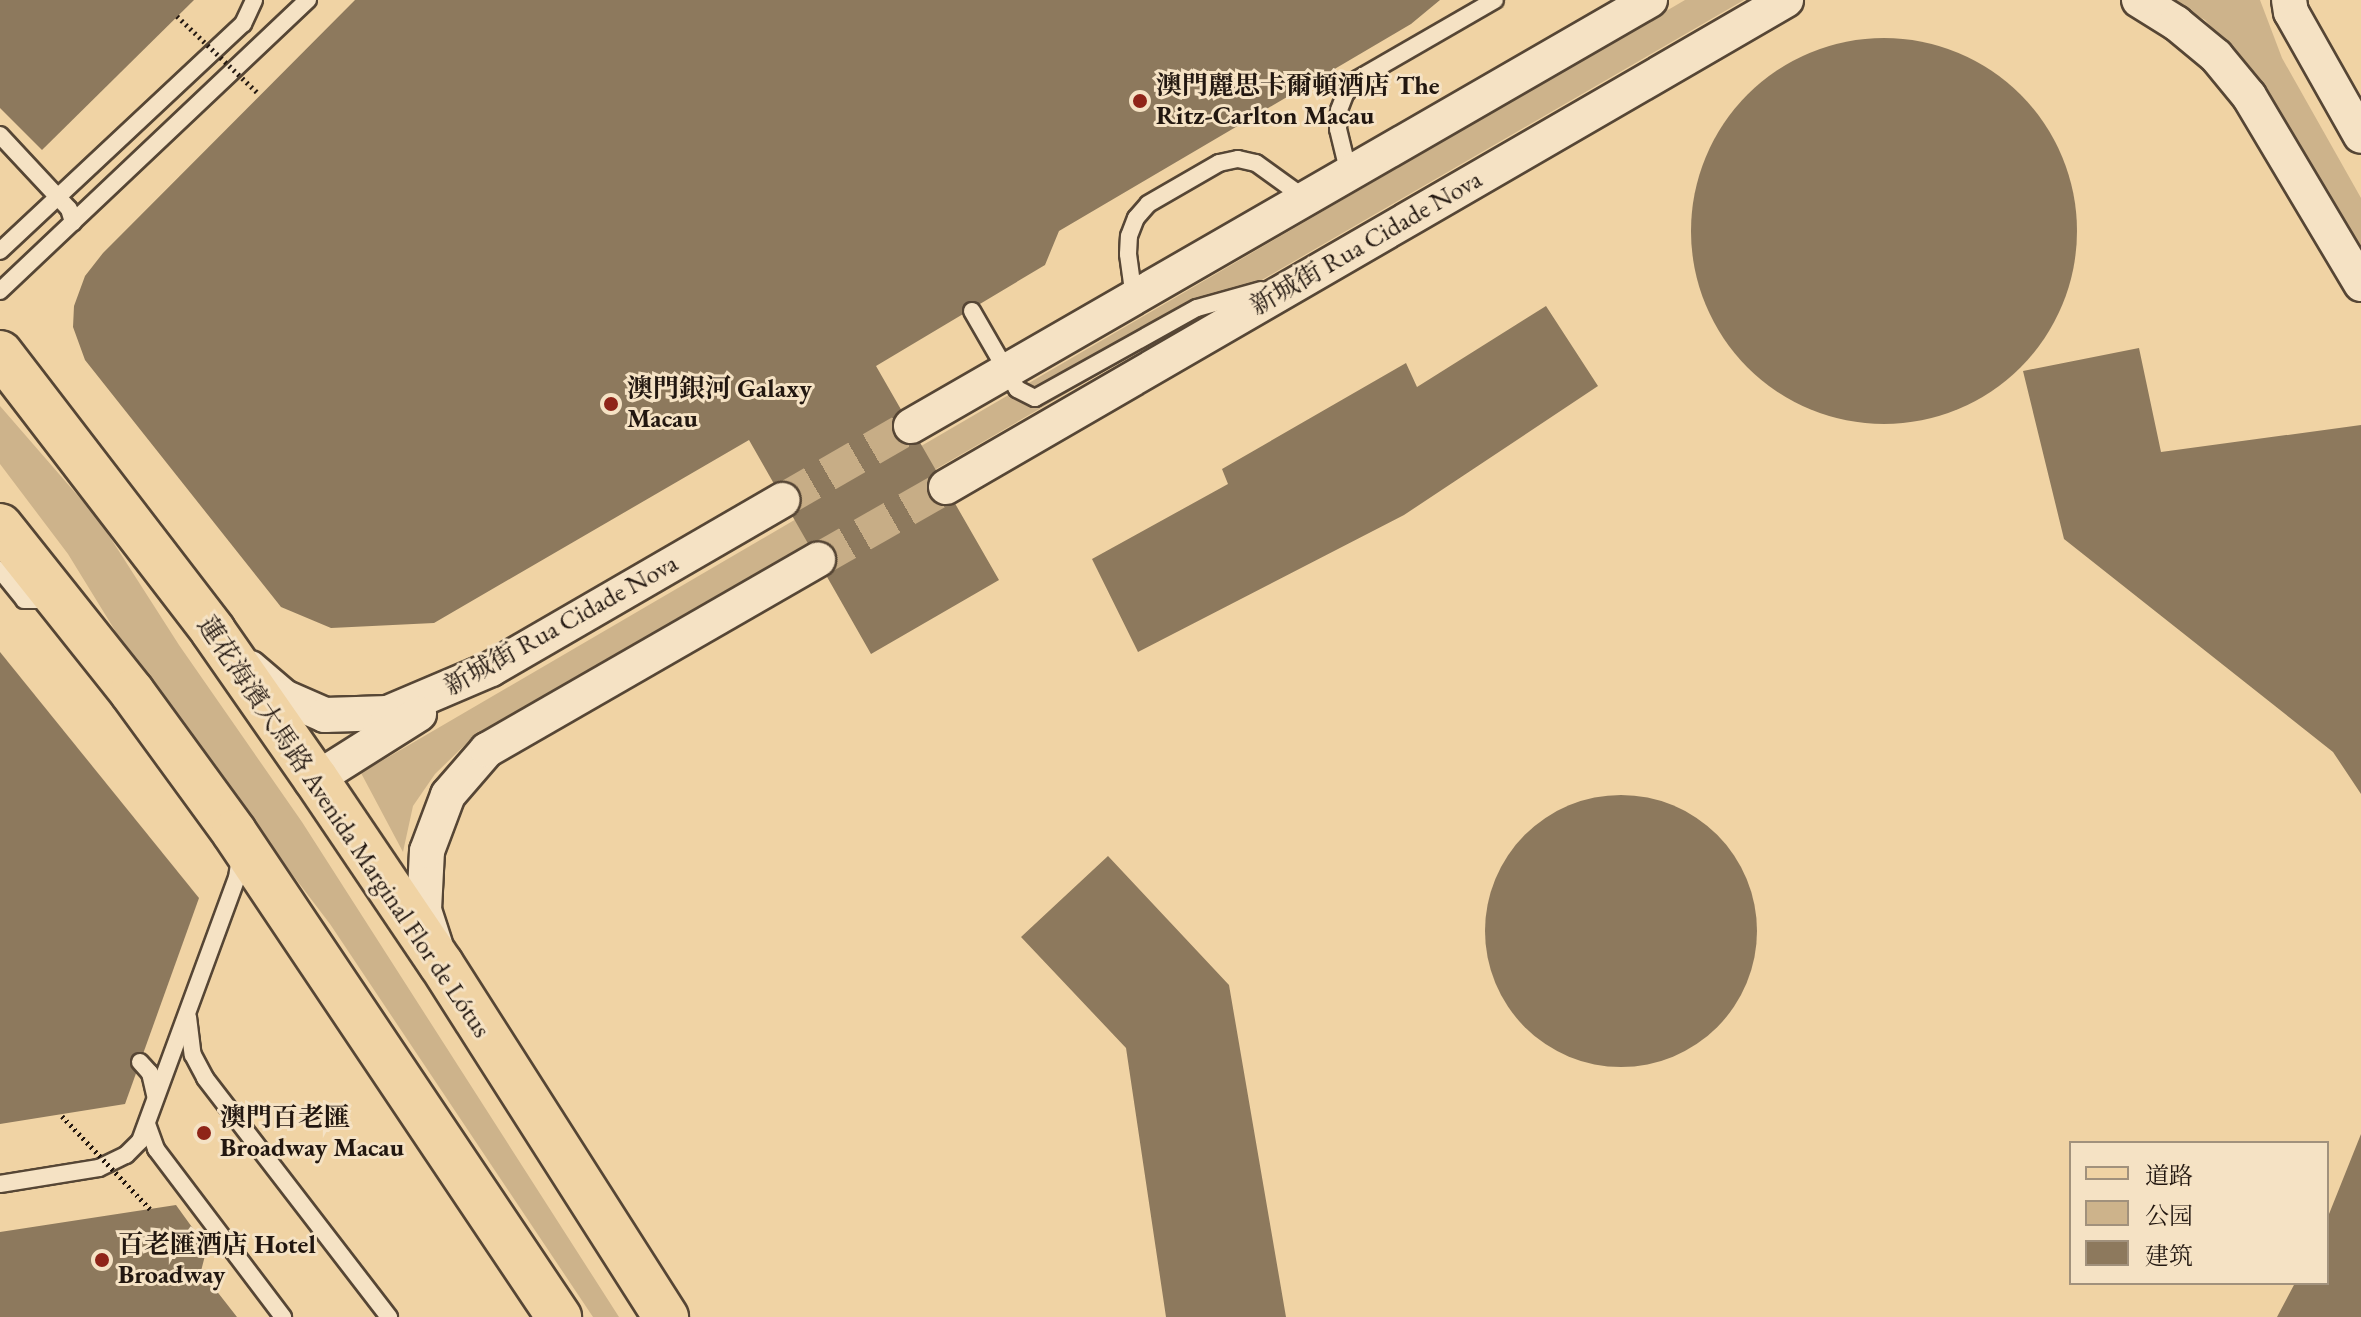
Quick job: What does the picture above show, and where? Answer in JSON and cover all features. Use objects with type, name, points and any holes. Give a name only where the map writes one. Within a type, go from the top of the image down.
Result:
[{"type":"main road","name":"蓮花海濱大馬路 Avenida Marginal Flor de Lótus","points":[[0,353],[213,631],[316,779],[441,964],[666,1317]]},
{"type":"main road","points":[[0,526],[234,832],[559,1317]]},
{"type":"street","name":"新城街 Rua Cidade Nova","points":[[946,487],[1786,0]]},
{"type":"street","points":[[2139,0],[2176,23],[2216,56],[2249,96],[2361,284]]},
{"type":"street","points":[[2289,0],[2291,12],[2361,136]]},
{"type":"street","points":[[911,426],[1349,174],[1629,4]]},
{"type":"street","name":"新城街 Rua Cidade Nova","points":[[213,631],[284,697],[325,715],[388,713],[491,669],[783,500]]},
{"type":"street","points":[[441,964],[424,910],[427,851],[448,795],[487,750],[818,560]]},
{"type":"street","points":[[316,779],[491,669]]},
{"type":"lane","points":[[0,251],[243,24],[254,0]]},
{"type":"lane","points":[[0,291],[308,0]]},
{"type":"lane","points":[[1349,174],[1339,120],[1345,94],[1351,86],[1358,79],[1495,0]]},
{"type":"lane","points":[[0,135],[69,209],[73,222]]},
{"type":"lane","points":[[1134,298],[1129,245],[1136,218],[1148,204],[1207,170],[1238,159],[1256,163],[1306,199]]},
{"type":"lane","points":[[972,311],[1023,394],[1042,396],[1197,308],[1305,278]]},
{"type":"lane","points":[[0,570],[24,600],[59,600]]},
{"type":"lane","points":[[0,1184],[99,1168],[126,1155],[140,1141],[241,864],[234,832]]},
{"type":"lane","points":[[188,1007],[188,1032],[205,1078],[389,1317]]},
{"type":"lane","points":[[156,1101],[150,1073],[140,1062],[160,1062],[172,1052]]},
{"type":"lane","points":[[147,1124],[156,1149],[283,1317]]},
{"type":"path","points":[[177,16],[259,94]]},
{"type":"path","points":[[62,1116],[150,1209]]},
{"type":"green space","points":[[1685,0],[1744,0],[471,739],[435,774],[413,806],[403,852],[361,773]]},
{"type":"green space","points":[[2171,0],[2260,0],[2282,58],[2361,198],[2361,255],[2259,79],[2205,20]]},
{"type":"green space","points":[[0,406],[99,520],[179,645],[302,822],[619,1317],[593,1317],[330,924],[151,689],[68,554],[0,464]]},
{"type":"building","points":[[0,0],[194,0],[42,150],[0,108]]},
{"type":"building","name":"澳門銀河 Galaxy Macau","points":[[355,0],[1440,0],[1411,24],[1059,231],[1045,265],[876,366],[999,580],[871,654],[749,440],[434,623],[331,628],[281,607],[85,360],[73,327],[74,306],[85,276],[103,253]]},
{"type":"building","points":[[1884,38],[1922,42],[1958,53],[1991,71],[2020,95],[2044,124],[2062,157],[2073,193],[2077,231],[2073,269],[2062,305],[2044,338],[2020,367],[1991,391],[1958,409],[1922,420],[1884,424],[1846,420],[1810,409],[1777,391],[1748,367],[1724,338],[1706,305],[1695,269],[1691,231],[1695,193],[1706,157],[1724,124],[1748,95],[1777,71],[1810,53],[1846,42]]},
{"type":"building","points":[[1546,306],[1598,386],[1404,515],[1138,652],[1092,559],[1228,484],[1222,469],[1406,363],[1417,387]]},
{"type":"building","points":[[2139,348],[2161,452],[2361,425],[2361,794],[2333,752],[2064,539],[2023,371]]},
{"type":"building","points":[[0,652],[199,898],[125,1104],[0,1124]]},
{"type":"building","points":[[1621,795],[1673,805],[1697,818],[1717,835],[1734,855],[1747,879],[1757,931],[1747,983],[1734,1007],[1717,1027],[1697,1044],[1673,1057],[1621,1067],[1569,1057],[1545,1044],[1525,1027],[1508,1007],[1495,983],[1485,931],[1495,879],[1508,855],[1525,835],[1545,818],[1569,805]]},
{"type":"building","points":[[1108,856],[1229,985],[1286,1317],[1166,1317],[1126,1048],[1021,937]]},
{"type":"building","points":[[2361,1134],[2361,1317],[2277,1317],[2294,1285],[2329,1285],[2329,1214]]},
{"type":"building","name":"百老匯酒店 Hotel Broadway","points":[[176,1205],[207,1248],[201,1271],[237,1317],[0,1317],[0,1232]]},
{"type":"tunnel","points":[[783,500],[911,426]]},
{"type":"tunnel","points":[[818,560],[946,487]]},
{"type":"place","name":"澳門麗思卡爾頓酒店 The Ritz-Carlton Macau","points":[[1140,101]]},
{"type":"place","name":"澳門銀河 Galaxy Macau","points":[[611,404]]},
{"type":"place","name":"澳門百老匯 Broadway Macau","points":[[204,1133]]},
{"type":"place","name":"百老匯酒店 Hotel Broadway","points":[[102,1260]]}]
